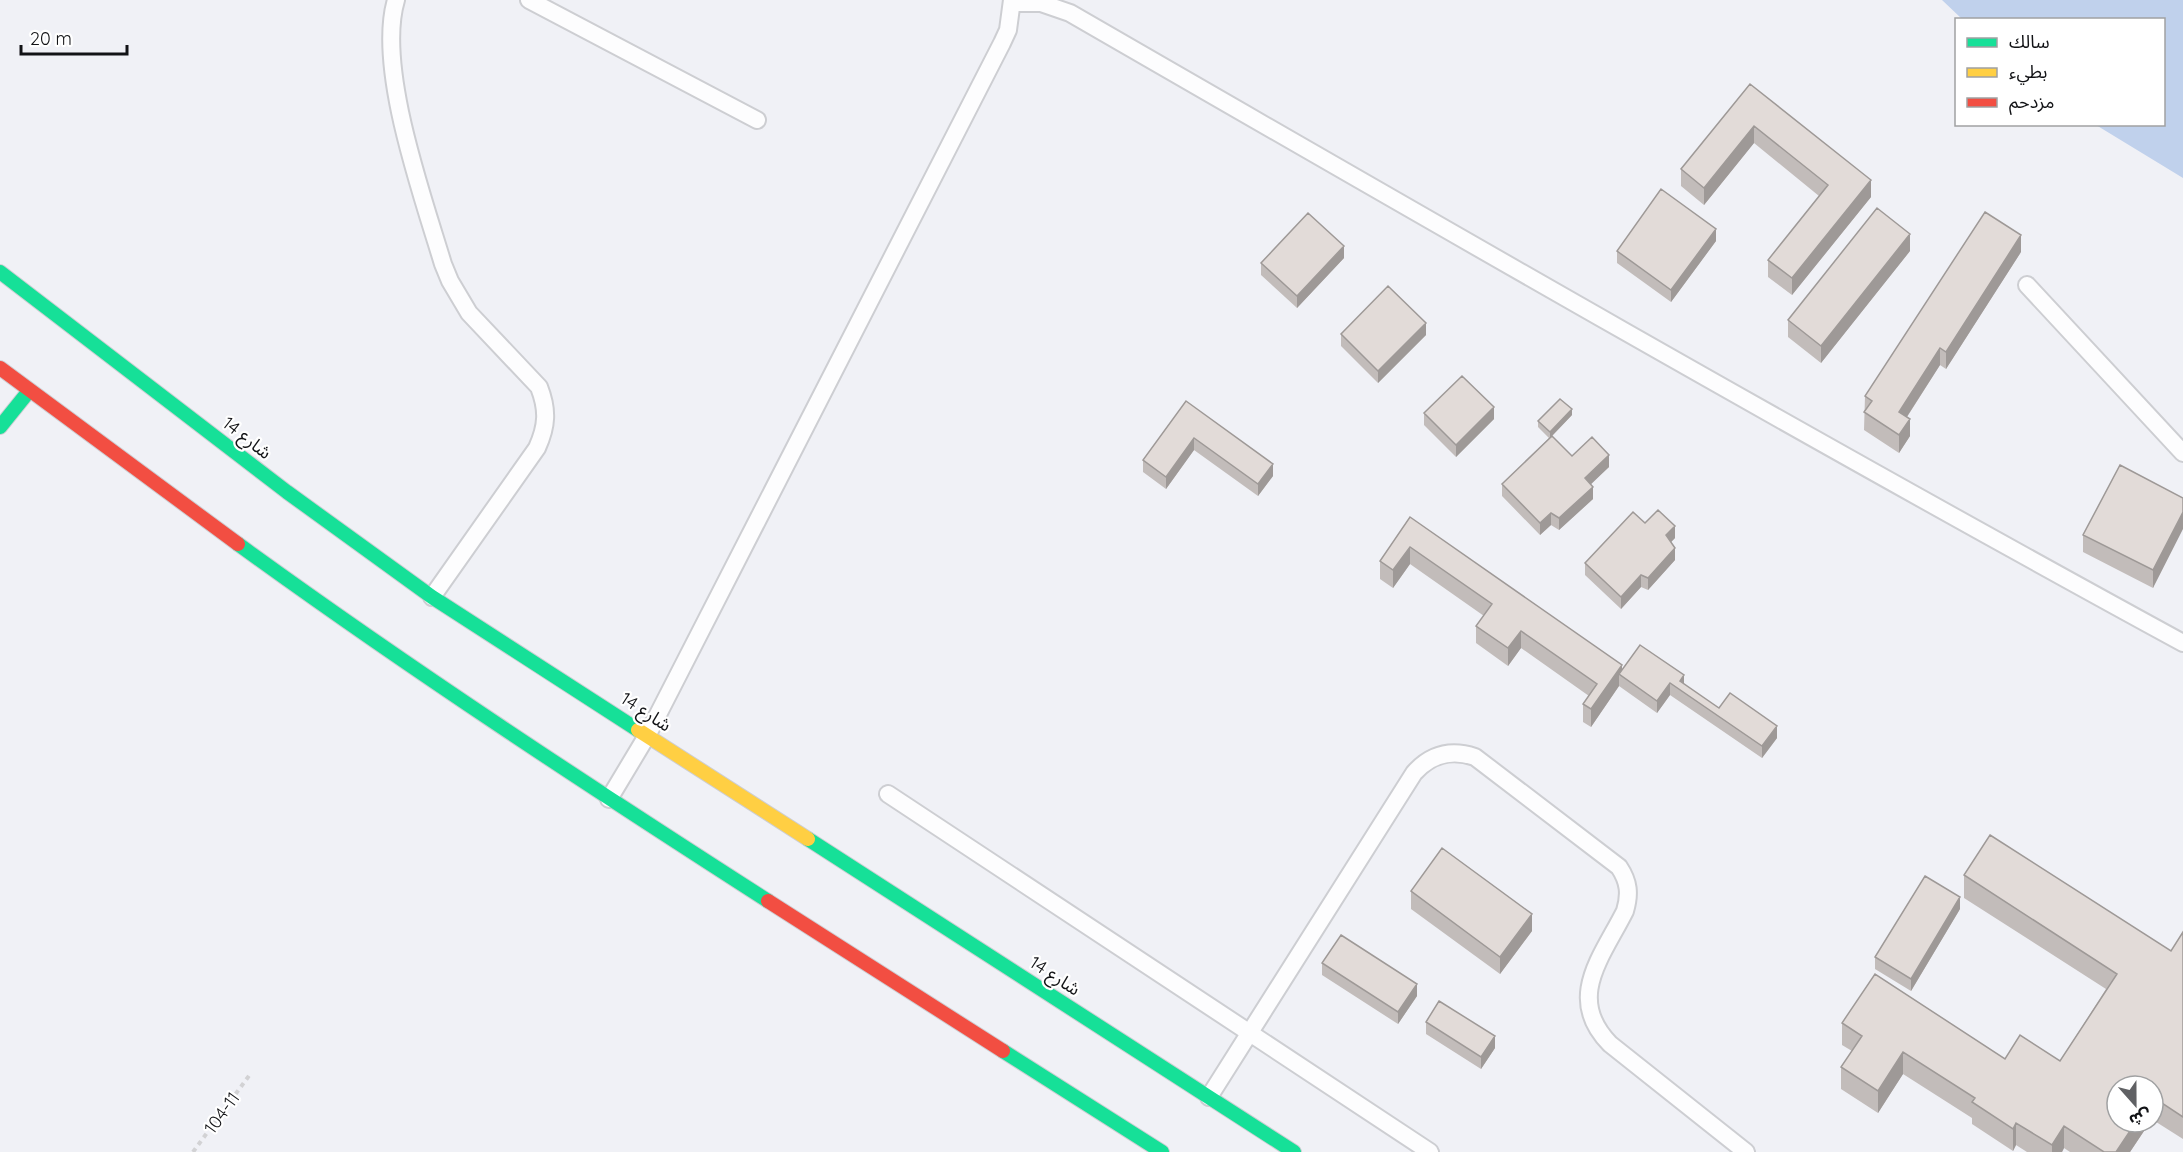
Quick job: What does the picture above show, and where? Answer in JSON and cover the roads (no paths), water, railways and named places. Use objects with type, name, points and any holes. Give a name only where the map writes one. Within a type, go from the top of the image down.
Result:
[{"type":"street","name":"شارع 14","points":[[0,272],[287,492],[432,597],[1294,1152]]},
{"type":"street","points":[[0,368],[278,575],[386,650],[609,799],[1162,1152]]},
{"type":"street","points":[[0,427],[29,391]]},
{"type":"lane","points":[[396,0],[391,16],[393,58],[399,99],[407,141],[443,264],[469,313],[539,387],[545,402],[547,418],[544,433],[537,448],[432,597]]},
{"type":"lane","points":[[529,0],[757,120]]},
{"type":"lane","points":[[609,799],[648,734],[1002,43],[1008,30],[1012,1],[1041,3],[1070,13],[1730,392],[2183,643]]},
{"type":"lane","points":[[2026,285],[2183,453]]},
{"type":"lane","points":[[1209,1097],[1414,773],[1431,758],[1453,752],[1464,753],[1475,757],[1619,867],[1626,877],[1629,899],[1590,980],[1588,1004],[1598,1032],[1746,1152]]},
{"type":"lane","points":[[888,794],[1248,1034],[1430,1152]]},
{"type":"water","points":[[1942,0],[2183,0],[2183,178],[2098,126],[2165,126],[2165,18],[1961,18]]}]
